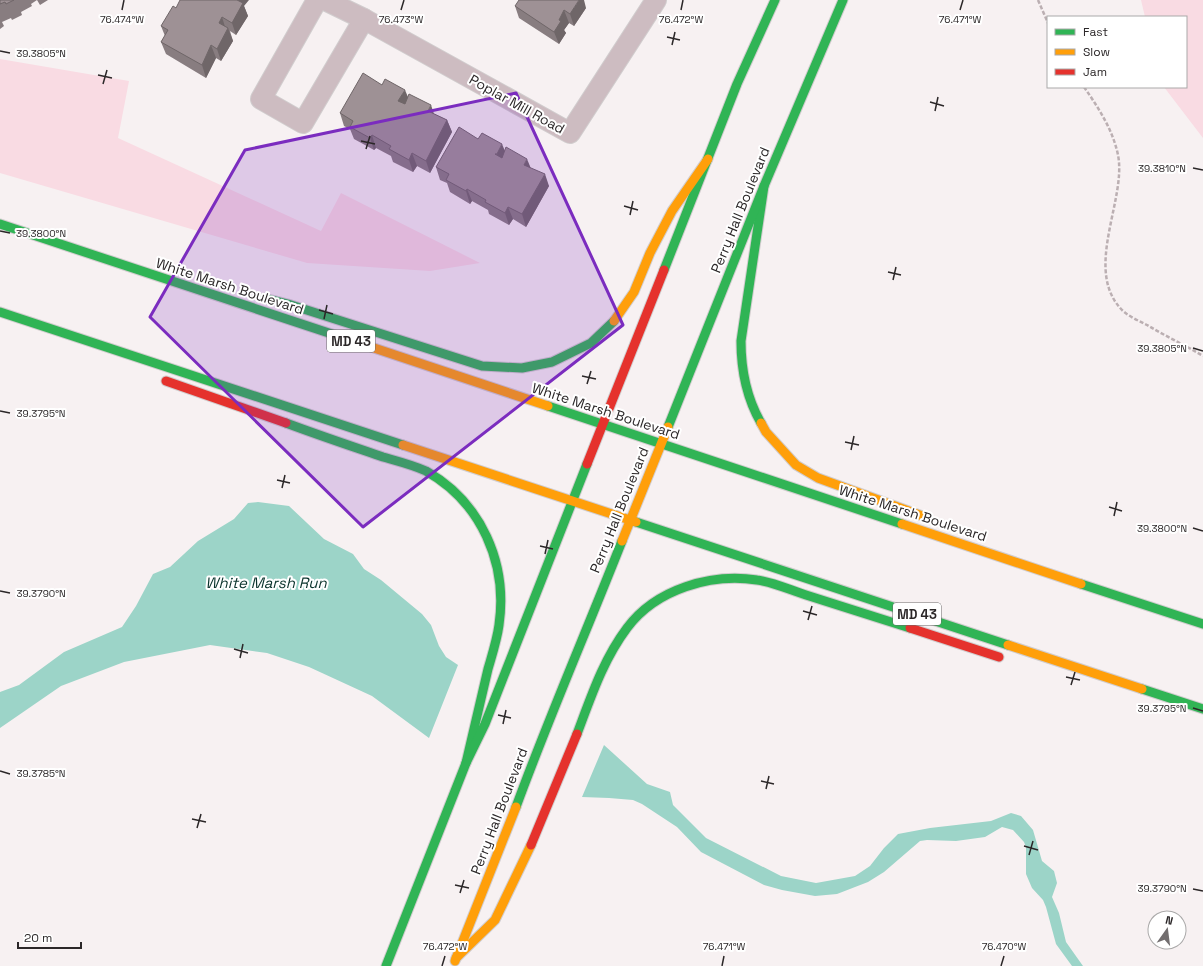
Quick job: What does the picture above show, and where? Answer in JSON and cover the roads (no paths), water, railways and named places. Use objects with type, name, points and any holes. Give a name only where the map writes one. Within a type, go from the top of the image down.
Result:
[{"type":"main road","points":[[386,966],[466,764],[485,724],[737,84],[775,0]]},
{"type":"main road","name":"Perry Hall Boulevard","points":[[454,962],[507,832],[545,729],[571,670],[764,186],[843,0]]},
{"type":"main road","points":[[258,297],[288,304],[482,366],[522,368],[552,362],[592,343],[611,325],[634,292],[650,253],[672,210],[708,159]]},
{"type":"main road","points":[[764,186],[741,340],[741,364],[746,388],[754,411],[766,432],[796,465],[818,478],[939,522]]},
{"type":"main road","name":"White Marsh Boulevard","points":[[0,224],[1203,624]]},
{"type":"main road","points":[[100,257],[228,289]]},
{"type":"main road","name":"MD 43","points":[[0,312],[1203,709]]},
{"type":"main road","points":[[0,320],[85,350]]},
{"type":"main road","points":[[156,376],[211,398],[425,471],[443,482],[472,509],[488,536],[493,551],[501,586],[501,605],[499,625],[466,764]]},
{"type":"main road","points":[[951,530],[967,546]]},
{"type":"main road","points":[[454,962],[495,920],[502,908],[539,827],[584,716],[615,645],[640,612],[668,595],[706,582],[730,578],[759,580],[1009,660]]},
{"type":"street","points":[[317,0],[260,99],[303,123],[364,19]]},
{"type":"street","name":"Poplar Mill Road","points":[[325,0],[364,19],[570,133],[656,0]]},
{"type":"water","name":"White Marsh Run","points":[[258,502],[289,506],[324,539],[353,554],[364,569],[381,580],[422,614],[431,625],[439,646],[446,657],[458,665],[429,738],[372,696],[309,667],[267,653],[210,645],[124,662],[61,686],[0,728],[0,692],[19,685],[64,652],[122,627],[136,606],[153,574],[170,567],[198,541],[234,519],[248,503]]},
{"type":"water","points":[[604,745],[647,784],[670,792],[673,805],[706,838],[781,876],[816,883],[855,876],[870,866],[884,848],[898,834],[930,828],[991,821],[1011,813],[1021,816],[1033,830],[1042,861],[1054,871],[1057,883],[1052,897],[1059,913],[1066,942],[1083,966],[1072,966],[1056,944],[1043,900],[1032,888],[1026,874],[1026,847],[1024,842],[1013,830],[1002,827],[985,837],[956,841],[920,841],[884,872],[868,882],[837,894],[815,896],[782,890],[764,885],[701,852],[677,827],[642,804],[633,800],[582,797]]}]
